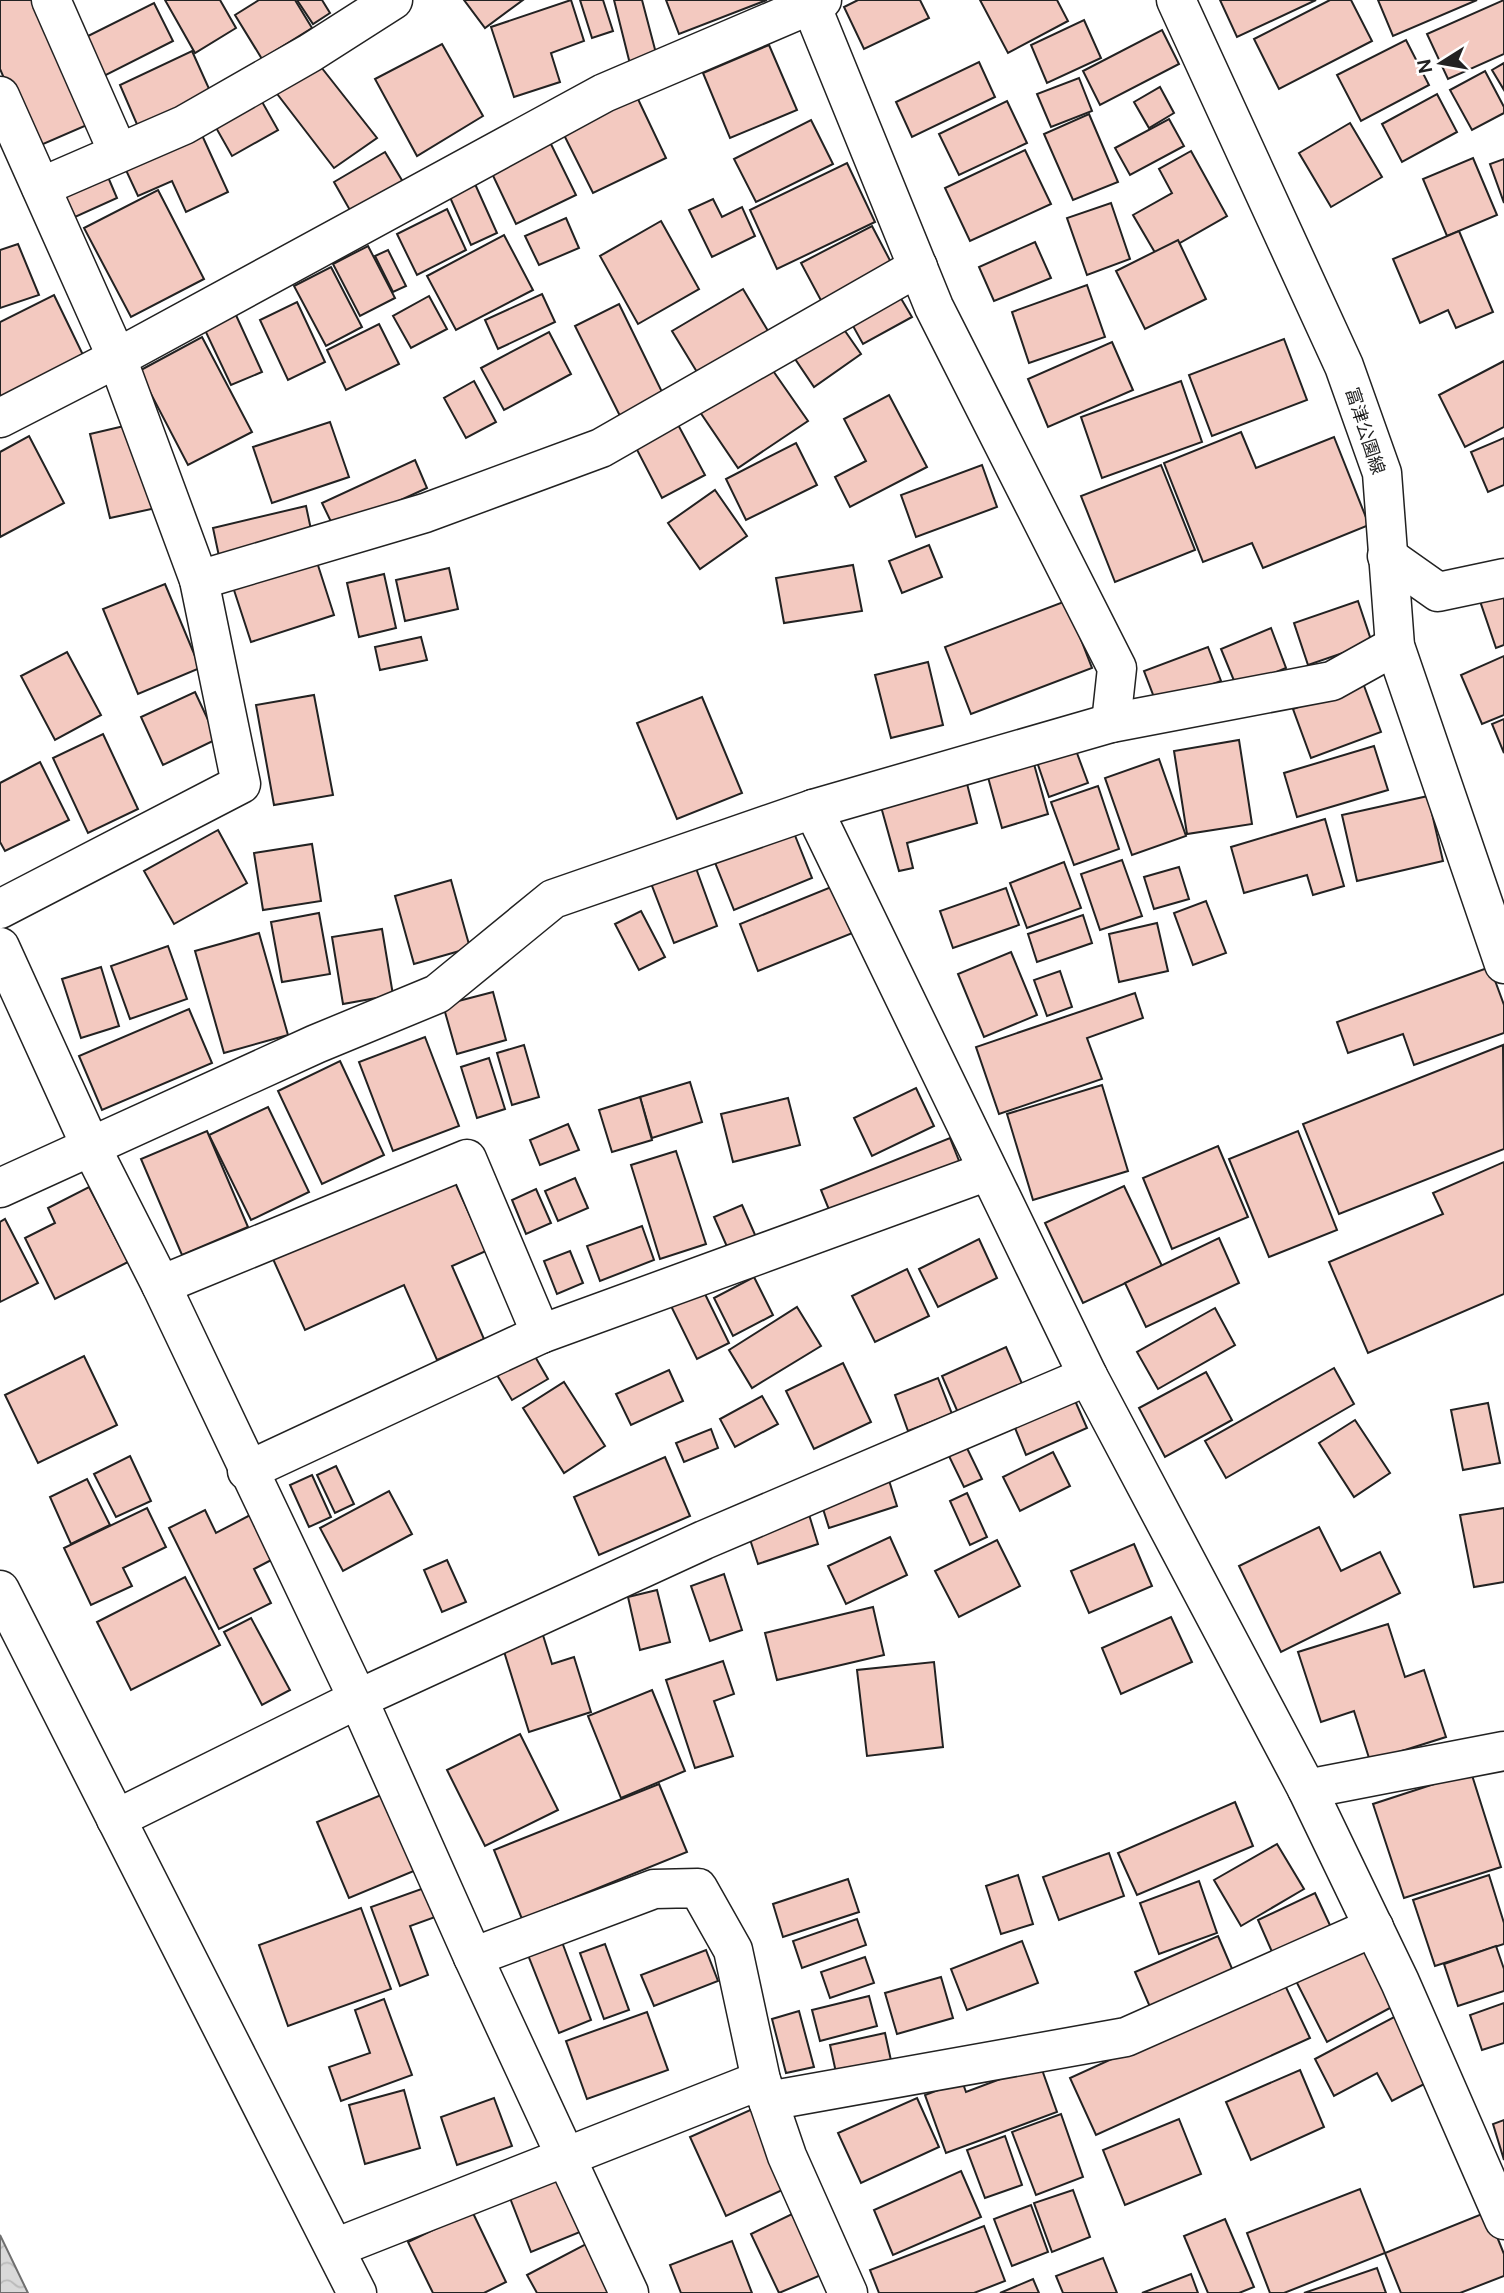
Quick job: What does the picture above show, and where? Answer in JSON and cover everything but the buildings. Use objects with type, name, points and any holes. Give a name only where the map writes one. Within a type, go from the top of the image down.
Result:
[{"type":"street","points":[[51,0],[118,152]]},
{"type":"street","points":[[41,187],[184,124],[310,53],[393,0]]},
{"type":"street","name":"富津公園線","points":[[1176,0],[1344,366],[1382,474],[1395,646],[1504,964]]},
{"type":"street","points":[[0,418],[117,358],[604,93],[814,2],[934,307],[1118,668],[1111,723]]},
{"type":"street","points":[[0,96],[117,358],[199,580],[241,784],[0,909]]},
{"type":"street","points":[[199,580],[425,513],[601,448],[918,267]]},
{"type":"street","points":[[1387,556],[1438,592],[1504,578]]},
{"type":"street","points":[[0,1188],[316,1044],[437,994],[554,899],[813,809],[1111,723],[1332,681],[1395,646]]},
{"type":"street","points":[[813,809],[1088,1376],[1307,1789],[1374,1927],[1504,2220]]},
{"type":"street","points":[[0,947],[91,1147],[161,1285],[247,1471],[358,1699],[472,1957],[629,2293]]},
{"type":"street","points":[[161,1285],[467,1159],[541,1334]]},
{"type":"street","points":[[247,1471],[541,1334],[988,1171]]},
{"type":"street","points":[[116,1819],[358,1699],[704,1540],[1088,1376]]},
{"type":"street","points":[[0,1590],[358,2293]]},
{"type":"street","points":[[1307,1789],[1504,1751]]},
{"type":"street","points":[[472,1957],[654,1889],[698,1888],[733,1950],[765,2091],[787,2156],[848,2293]]},
{"type":"street","points":[[335,2248],[565,2156],[765,2091],[1126,2037],[1374,1927]]},
{"type":"water","points":[[0,2235],[28,2293],[0,2293]]}]
